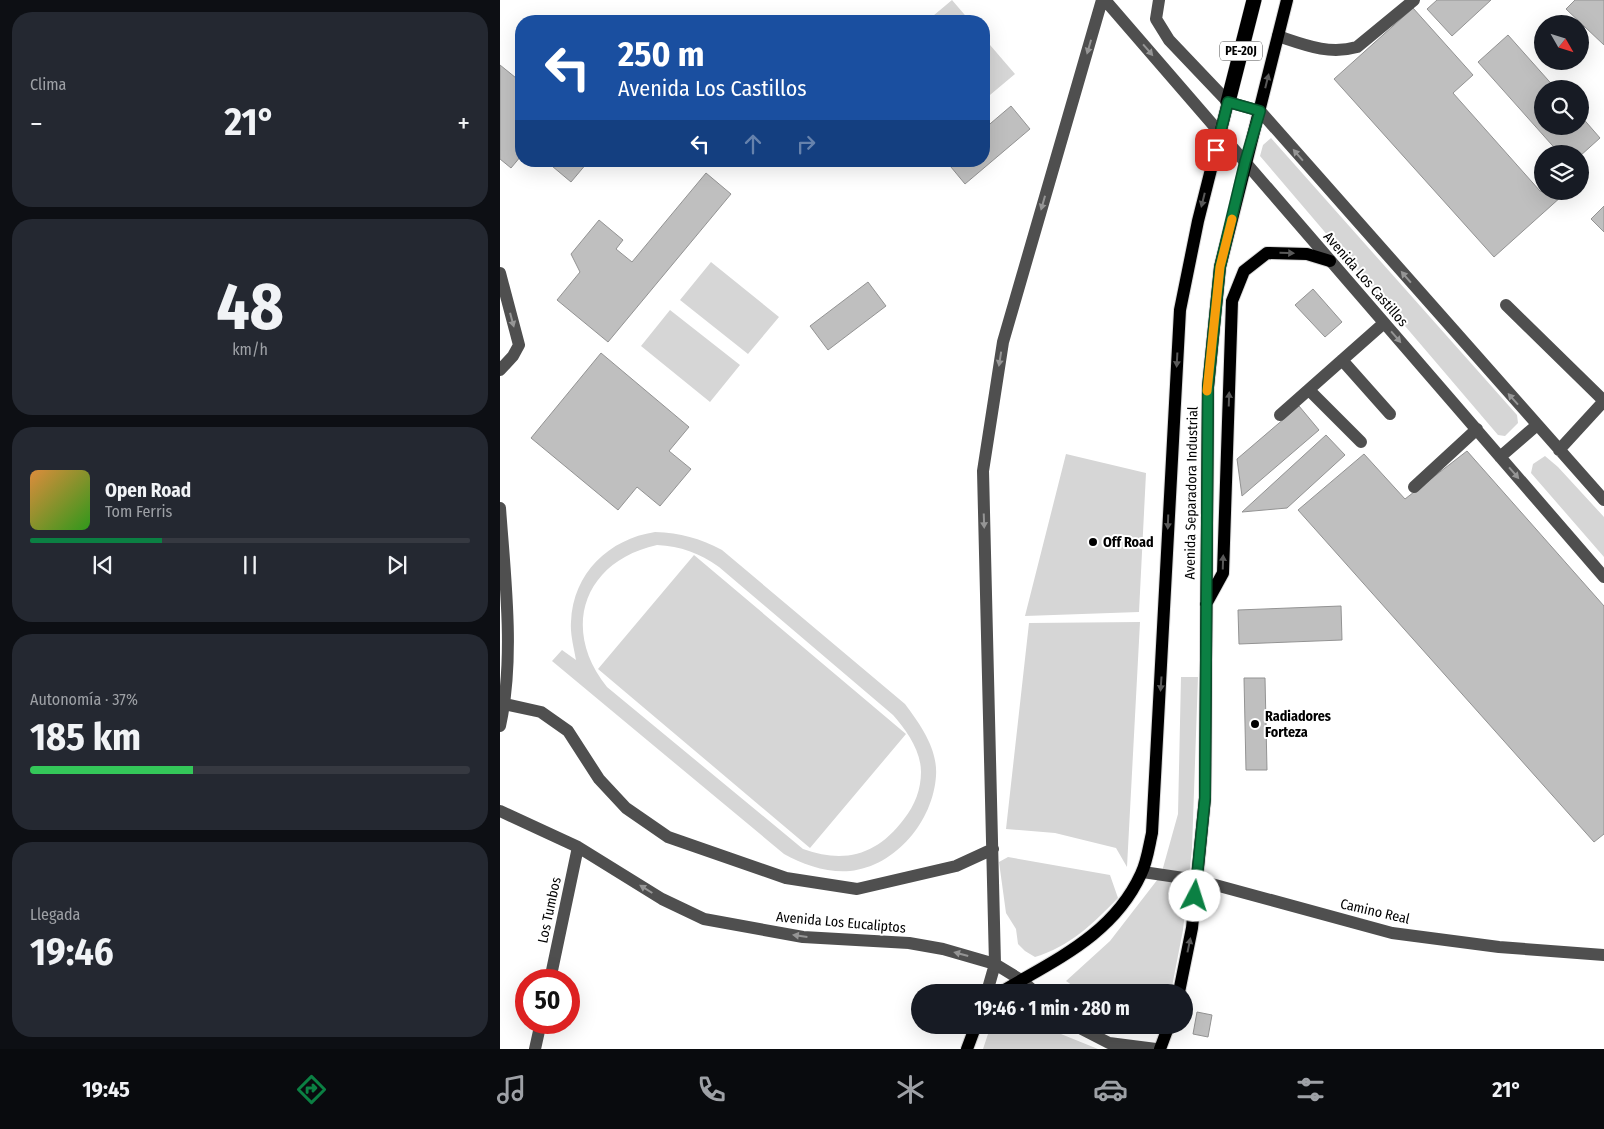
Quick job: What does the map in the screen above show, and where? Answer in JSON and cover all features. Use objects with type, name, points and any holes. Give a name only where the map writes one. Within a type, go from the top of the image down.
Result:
[{"type":"highway","name":"PE-20J","points":[[1228,102],[1254,0]]},
{"type":"main road","name":"Avenida Separadora Industrial","points":[[1181,984],[1192,928],[1205,798],[1208,387],[1220,267],[1287,0]]},
{"type":"main road","name":"Avenida Separadora Industrial","points":[[1014,984],[1062,957],[1114,918],[1129,898],[1142,872],[1152,833],[1180,310],[1198,221],[1228,102]]},
{"type":"main road","points":[[1205,606],[1223,573],[1232,301],[1244,271],[1267,253],[1307,254],[1330,261]]},
{"type":"main road","points":[[967,1049],[973,1034]]},
{"type":"main road","points":[[1158,1049],[1165,1034]]},
{"type":"street","name":"Avenida Los Castillos","points":[[1103,0],[1604,577]]},
{"type":"street","points":[[989,984],[995,964],[983,471],[1003,342],[1103,0]]},
{"type":"street","points":[[1159,0],[1156,11],[1158,26],[1228,102],[1260,111],[1604,500]]},
{"type":"street","points":[[1278,36],[1320,50],[1346,50],[1357,47],[1414,0]]},
{"type":"street","points":[[500,273],[519,345],[514,356],[500,370]]},
{"type":"street","points":[[1506,305],[1604,401],[1559,450]]},
{"type":"street","points":[[1280,415],[1384,323]]},
{"type":"street","points":[[1342,360],[1390,414]]},
{"type":"street","points":[[1309,390],[1361,442]]},
{"type":"street","points":[[1500,457],[1537,425]]},
{"type":"street","points":[[1414,487],[1477,429]]},
{"type":"street","points":[[500,508],[507,626],[500,726]]},
{"type":"street","points":[[502,703],[541,712],[568,731],[600,779],[626,808],[668,837],[726,859],[786,878],[857,889],[956,866],[993,849]]},
{"type":"street","name":"Avenida Los Eucaliptos","points":[[500,811],[578,847],[662,899],[704,919],[803,937],[909,943],[943,949],[995,964],[1026,984]]},
{"type":"street","name":"Los Tumbos","points":[[552,969],[578,847]]},
{"type":"street","name":"Camino Real","points":[[1142,872],[1197,880],[1392,933],[1499,947],[1604,955]]},
{"type":"street","points":[[535,1049],[538,1034]]},
{"type":"street","points":[[1093,1034],[1109,1042],[1158,1049]]},
{"type":"shaded area","points":[[952,0],[965,15],[934,15]]},
{"type":"shaded area","points":[[990,45],[1015,74],[990,95]]},
{"type":"shaded area","points":[[1271,138],[1517,415],[1518,423],[1505,436],[1498,435],[1260,156],[1263,145]]},
{"type":"shaded area","points":[[711,262],[779,317],[748,354],[680,300]]},
{"type":"shaded area","points":[[670,310],[740,365],[710,402],[641,346]]},
{"type":"shaded area","name":"Off Road","points":[[1066,454],[1146,473],[1139,612],[1025,616]]},
{"type":"shaded area","points":[[1545,456],[1558,467],[1604,517],[1604,557],[1531,473],[1533,464]]},
{"type":"shaded area","points":[[655,532],[682,535],[698,539],[722,550],[905,704],[927,737],[934,756],[936,776],[928,809],[920,825],[897,851],[867,867],[850,871],[833,871],[816,867],[799,862],[784,854],[552,661],[562,650],[576,660],[571,622],[573,604],[578,588],[586,574],[596,561],[609,551],[623,542]],"holes":[[[657,545],[690,551],[719,567],[893,715],[903,727],[916,748],[921,772],[920,785],[917,797],[908,814],[883,841],[859,853],[846,856],[833,856],[803,849],[607,687],[593,665],[585,643],[583,621],[587,600],[597,582],[612,566],[632,553]]]},
{"type":"shaded area","points":[[694,555],[906,734],[810,848],[598,669]]},
{"type":"shaded area","points":[[1140,622],[1127,867],[1116,848],[1055,833],[1006,829],[1029,623]]},
{"type":"shaded area","points":[[1181,677],[1198,677],[1192,849],[1183,930],[1173,984],[1070,984],[1066,981],[1110,941],[1161,875],[1178,814]]},
{"type":"shaded area","points":[[1008,857],[1110,875],[1118,898],[1070,941],[1035,957],[1018,944],[1016,929],[1006,913],[999,862]]},
{"type":"shaded area","points":[[988,1034],[1061,1034],[1098,1049],[983,1049]]},
{"type":"building","points":[[1437,0],[1491,0],[1452,36],[1427,9]]},
{"type":"building","points":[[1575,0],[1604,0],[1604,45],[1589,31],[1589,15],[1572,15],[1566,9]]},
{"type":"building","points":[[1413,8],[1473,75],[1453,93],[1534,184],[1534,200],[1558,200],[1494,257],[1334,79]]},
{"type":"building","points":[[1508,35],[1534,64],[1534,70],[1539,70],[1548,80],[1534,80],[1534,125],[1478,62]]},
{"type":"building","points":[[500,65],[515,77],[515,163],[511,168],[500,159]]},
{"type":"building","points":[[1011,106],[1030,129],[990,163],[990,124]]},
{"type":"building","points":[[1589,125],[1600,138],[1589,148],[1589,145],[1552,145],[1543,135],[1589,135]]},
{"type":"building","points":[[553,167],[584,167],[571,182]]},
{"type":"building","points":[[951,167],[985,167],[965,184]]},
{"type":"building","points":[[706,173],[731,194],[608,342],[557,300],[580,272],[571,254],[599,220],[623,240],[616,249],[632,262]]},
{"type":"building","points":[[1604,206],[1604,232],[1591,219]]},
{"type":"building","points":[[868,282],[886,306],[828,350],[810,326]]},
{"type":"building","points":[[1313,289],[1342,322],[1325,337],[1295,305]]},
{"type":"building","points":[[601,353],[689,427],[669,451],[691,469],[660,506],[637,487],[618,510],[531,438]]},
{"type":"building","points":[[1299,406],[1319,430],[1242,496],[1237,459]]},
{"type":"building","points":[[1326,435],[1345,455],[1287,508],[1242,512]]},
{"type":"building","points":[[1467,451],[1604,606],[1604,834],[1594,842],[1298,510],[1364,454],[1405,499]]},
{"type":"building","points":[[1341,606],[1342,640],[1239,644],[1238,610]]},
{"type":"building","name":"Radiadores Forteza","points":[[1244,678],[1265,678],[1267,770],[1246,770]]},
{"type":"building","points":[[1197,1012],[1212,1015],[1208,1037],[1193,1034]]},
{"type":"slow traffic","points":[[1207,391],[1220,267],[1232,219]]},
{"type":"place","name":"Off Road","points":[[1093,542]]},
{"type":"place","name":"Radiadores Forteza","points":[[1255,724]]},
{"type":"route","points":[[1195,896],[1205,798],[1204,667],[1208,387],[1220,267],[1245,162],[1260,111],[1228,102],[1216,150]]}]
